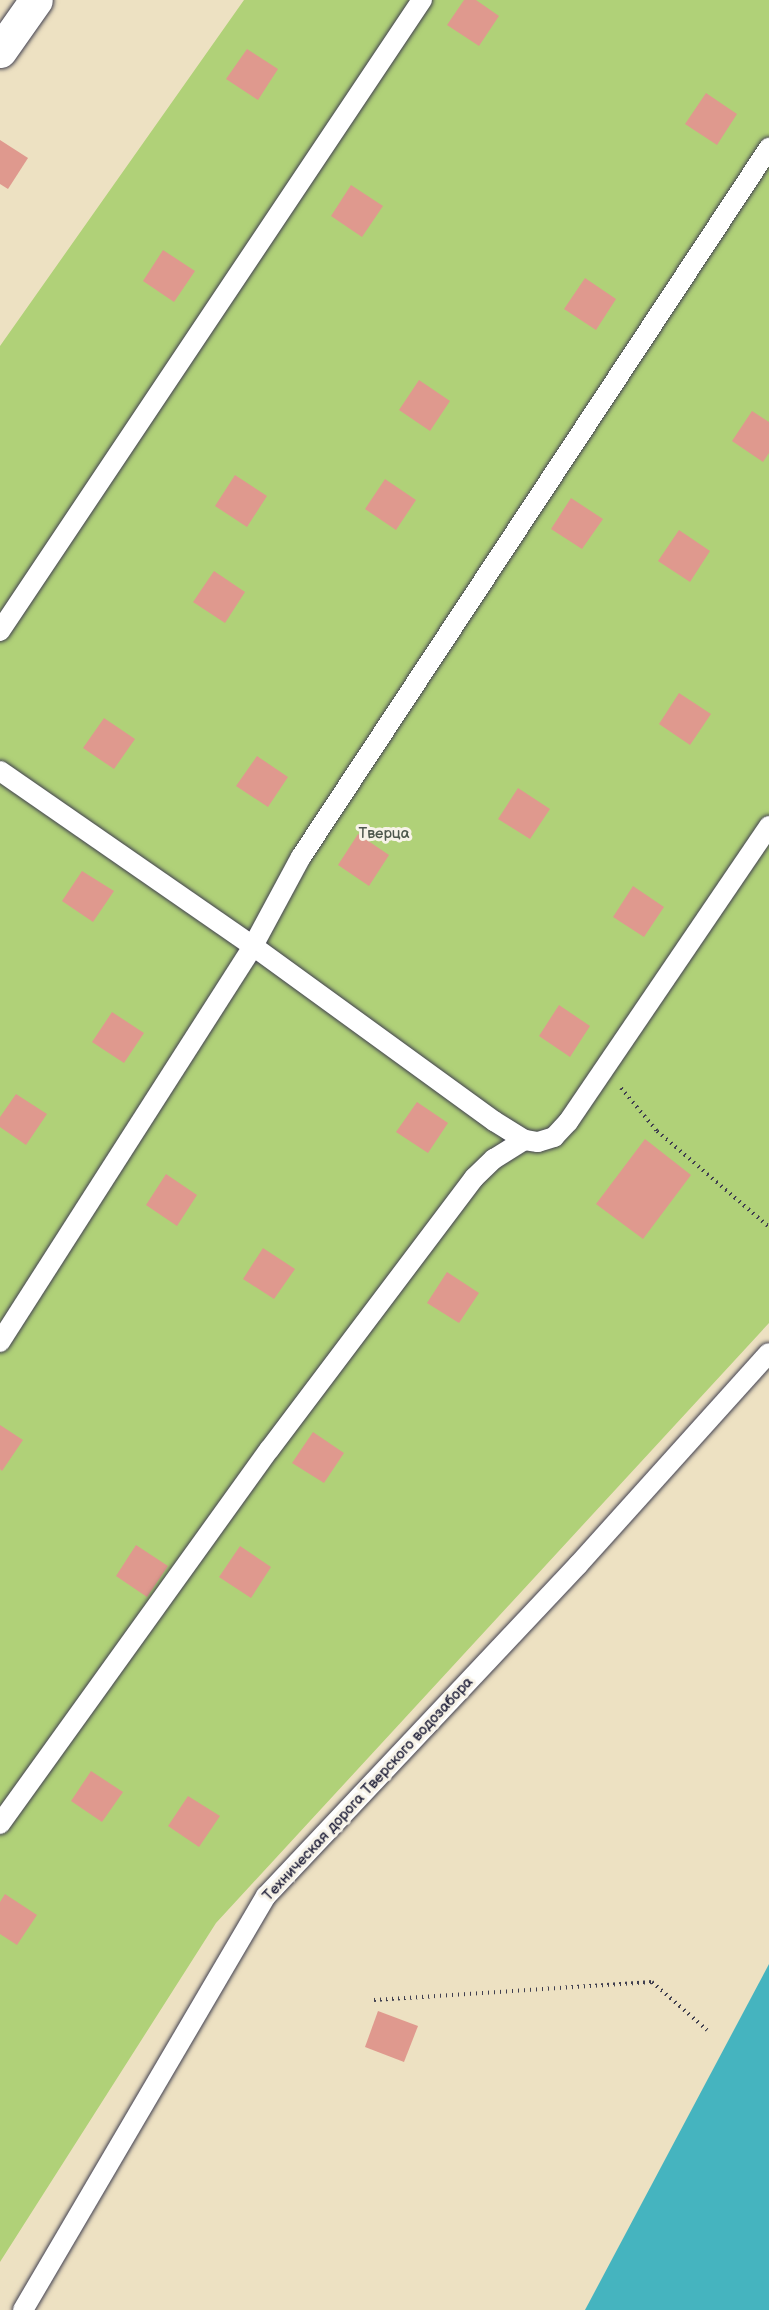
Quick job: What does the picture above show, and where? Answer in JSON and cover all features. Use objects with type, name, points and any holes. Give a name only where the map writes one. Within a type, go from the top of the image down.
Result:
[{"type":"street","points":[[0,51],[36,0]]},
{"type":"lane","points":[[0,631],[422,0]]},
{"type":"lane","points":[[0,1342],[253,946],[301,857],[769,148]]},
{"type":"lane","points":[[0,771],[253,946],[525,1140],[538,1142],[554,1137],[599,1076],[769,826]]},
{"type":"lane","points":[[0,1824],[269,1450],[474,1178],[494,1159],[525,1140]]},
{"type":"lane","name":"Техническая дорога Тверского водозабора","points":[[23,2310],[266,1896],[578,1565],[769,1353]]},
{"type":"path","points":[[599,1076],[628,1092],[657,1131],[769,1227]]},
{"type":"path","points":[[374,2000],[652,1982],[707,2030]]},
{"type":"green space","name":"Тверца","points":[[244,0],[769,0],[769,1323],[216,1923],[0,2262],[0,346]]},
{"type":"water","points":[[769,1964],[769,2310],[585,2310]]},
{"type":"building","points":[[464,0],[476,0],[499,16],[479,46],[447,25]]},
{"type":"building","points":[[247,49],[278,69],[258,100],[226,79]]},
{"type":"building","points":[[706,93],[737,114],[717,145],[685,124]]},
{"type":"building","points":[[0,140],[28,158],[8,189],[0,184]]},
{"type":"building","points":[[351,185],[383,206],[362,237],[331,216]]},
{"type":"building","points":[[163,250],[195,271],[174,302],[143,281]]},
{"type":"building","points":[[585,278],[616,299],[596,330],[564,309]]},
{"type":"building","points":[[419,380],[450,401],[430,431],[399,410]]},
{"type":"building","points":[[752,411],[769,422],[769,453],[763,462],[732,441]]},
{"type":"building","points":[[235,475],[267,496],[247,527],[215,506]]},
{"type":"building","points":[[385,479],[416,500],[396,530],[365,509]]},
{"type":"building","points":[[571,498],[603,519],[582,549],[551,529]]},
{"type":"building","points":[[679,530],[710,551],[690,582],[658,561]]},
{"type":"building","points":[[214,571],[245,592],[225,623],[193,602]]},
{"type":"building","points":[[679,693],[711,714],[690,745],[659,724]]},
{"type":"building","points":[[104,718],[135,739],[114,769],[83,748]]},
{"type":"building","points":[[257,756],[288,777],[268,807],[236,786]]},
{"type":"building","points":[[518,788],[550,809],[530,839],[498,819]]},
{"type":"building","points":[[358,834],[389,855],[369,886],[338,865]]},
{"type":"building","points":[[82,871],[114,891],[93,922],[62,901]]},
{"type":"building","points":[[633,886],[664,907],[644,937],[613,917]]},
{"type":"building","points":[[559,1005],[590,1026],[570,1057],[539,1036]]},
{"type":"building","points":[[112,1012],[144,1033],[124,1063],[92,1042]]},
{"type":"building","points":[[16,1094],[47,1114],[26,1145],[0,1127],[0,1117]]},
{"type":"building","points":[[417,1102],[448,1123],[428,1153],[396,1132]]},
{"type":"building","points":[[645,1139],[691,1175],[643,1239],[596,1204]]},
{"type":"building","points":[[166,1174],[197,1195],[177,1226],[146,1205]]},
{"type":"building","points":[[263,1248],[295,1269],[274,1299],[243,1279]]},
{"type":"building","points":[[447,1272],[479,1293],[459,1323],[427,1303]]},
{"type":"building","points":[[0,1425],[23,1440],[2,1471],[0,1469]]},
{"type":"building","points":[[313,1432],[344,1453],[324,1483],[292,1463]]},
{"type":"building","points":[[136,1545],[168,1566],[147,1597],[116,1576]]},
{"type":"building","points":[[240,1546],[271,1567],[251,1598],[219,1577]]},
{"type":"building","points":[[91,1771],[123,1792],[102,1822],[71,1801]]},
{"type":"building","points":[[188,1796],[220,1816],[199,1847],[168,1826]]},
{"type":"building","points":[[5,1894],[37,1915],[17,1945],[0,1934],[0,1902]]},
{"type":"building","points":[[378,2011],[418,2026],[404,2062],[365,2047]]}]
